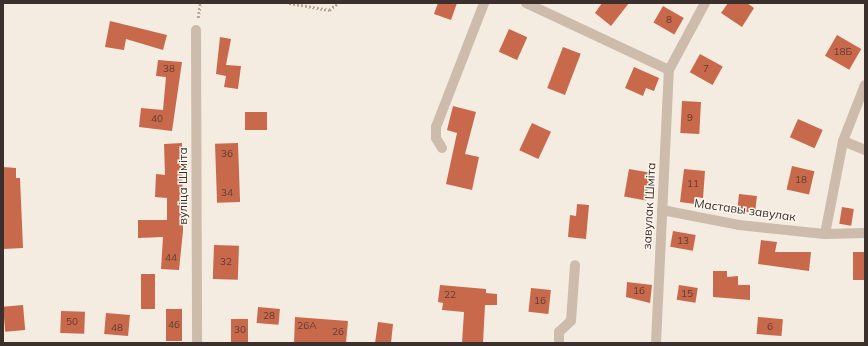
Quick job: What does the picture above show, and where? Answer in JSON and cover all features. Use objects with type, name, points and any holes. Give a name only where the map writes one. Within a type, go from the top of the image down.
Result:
[{"type":"street","points":[[442,148],[436,138],[436,127],[484,3]]},
{"type":"street","points":[[526,3],[669,70]]},
{"type":"street","name":"завулак Шміта","points":[[656,343],[669,70],[705,3]]},
{"type":"street","name":"вуліца Шміта","points":[[196,30],[197,343]]},
{"type":"street","points":[[825,234],[843,141],[865,85]]},
{"type":"street","points":[[843,141],[865,150]]},
{"type":"street","name":"Маставы завулак","points":[[662,210],[739,225],[825,234],[865,233]]},
{"type":"street","points":[[559,343],[559,332],[571,321],[575,264]]},
{"type":"path","points":[[196,30],[200,3]]},
{"type":"path","points":[[289,3],[329,10],[338,3]]},
{"type":"building","points":[[438,3],[457,3],[451,20],[434,14]]},
{"type":"building","points":[[602,3],[629,3],[611,26],[595,13]]},
{"type":"building","points":[[728,3],[747,3],[754,8],[742,27],[721,13]]},
{"type":"building","points":[[663,6],[684,18],[674,34],[654,22]]},
{"type":"building","points":[[110,21],[167,35],[163,50],[126,39],[124,50],[105,47]]},
{"type":"building","points":[[509,29],[527,37],[517,60],[499,52]]},
{"type":"building","points":[[837,35],[861,49],[849,70],[825,56]]},
{"type":"building","points":[[220,37],[231,39],[226,65],[241,66],[238,89],[224,87],[226,76],[216,74]]},
{"type":"building","points":[[563,47],[581,54],[565,95],[547,88]]},
{"type":"building","points":[[700,54],[723,67],[713,85],[690,72]]},
{"type":"building","points":[[158,60],[182,62],[172,131],[139,127],[141,108],[163,110],[166,77],[156,76]]},
{"type":"building","points":[[634,67],[659,78],[654,91],[646,88],[643,96],[625,88]]},
{"type":"building","points":[[682,101],[701,102],[699,134],[680,133]]},
{"type":"building","points":[[453,106],[476,112],[465,154],[479,157],[472,190],[446,184],[457,133],[447,130]]},
{"type":"building","points":[[245,112],[267,112],[267,130],[245,130]]},
{"type":"building","points":[[798,119],[823,130],[815,148],[790,137]]},
{"type":"building","points":[[532,123],[551,132],[538,159],[519,150]]},
{"type":"building","points":[[182,143],[183,231],[179,270],[161,269],[163,237],[138,238],[138,220],[167,220],[167,198],[155,197],[156,174],[165,175],[164,144]]},
{"type":"building","points":[[238,143],[240,202],[217,203],[215,144]]},
{"type":"building","points":[[792,166],[814,171],[809,195],[787,189]]},
{"type":"building","points":[[3,167],[16,168],[16,178],[20,178],[23,248],[3,249]]},
{"type":"building","points":[[629,169],[651,173],[646,200],[624,197]]},
{"type":"building","points":[[684,169],[705,171],[703,198],[695,197],[695,204],[680,202]]},
{"type":"building","points":[[739,194],[757,196],[755,213],[737,211]]},
{"type":"building","points":[[577,204],[589,205],[586,239],[568,237],[570,215],[576,216]]},
{"type":"building","points":[[842,207],[854,209],[851,226],[839,224]]},
{"type":"building","points":[[673,231],[696,235],[693,251],[670,247]]},
{"type":"building","points":[[761,240],[777,242],[775,252],[811,252],[809,271],[758,264]]},
{"type":"building","points":[[214,245],[239,246],[238,280],[213,279]]},
{"type":"building","points":[[853,252],[865,252],[865,280],[853,280]]},
{"type":"building","points":[[713,271],[727,271],[727,277],[738,276],[738,285],[750,285],[750,300],[713,297]]},
{"type":"building","points":[[141,274],[155,274],[155,309],[141,309]]},
{"type":"building","points":[[627,282],[652,285],[650,303],[626,297]]},
{"type":"building","points":[[440,285],[486,289],[486,293],[497,294],[497,305],[485,305],[483,343],[462,343],[464,312],[442,310],[443,303],[438,302]]},
{"type":"building","points":[[679,285],[698,288],[695,303],[677,300]]},
{"type":"building","points":[[531,288],[551,290],[548,314],[528,312]]},
{"type":"building","points":[[23,305],[25,330],[5,332],[3,307]]},
{"type":"building","points":[[258,307],[280,309],[279,325],[257,323]]},
{"type":"building","points":[[166,309],[182,309],[182,341],[166,341]]},
{"type":"building","points":[[61,311],[85,312],[84,334],[60,333]]},
{"type":"building","points":[[106,313],[130,315],[128,336],[104,334]]},
{"type":"building","points":[[295,317],[348,321],[346,343],[294,343]]},
{"type":"building","points":[[758,317],[783,319],[781,336],[757,334]]},
{"type":"building","points":[[231,319],[248,319],[248,342],[231,342]]},
{"type":"building","points":[[378,322],[393,324],[391,343],[375,343]]}]
